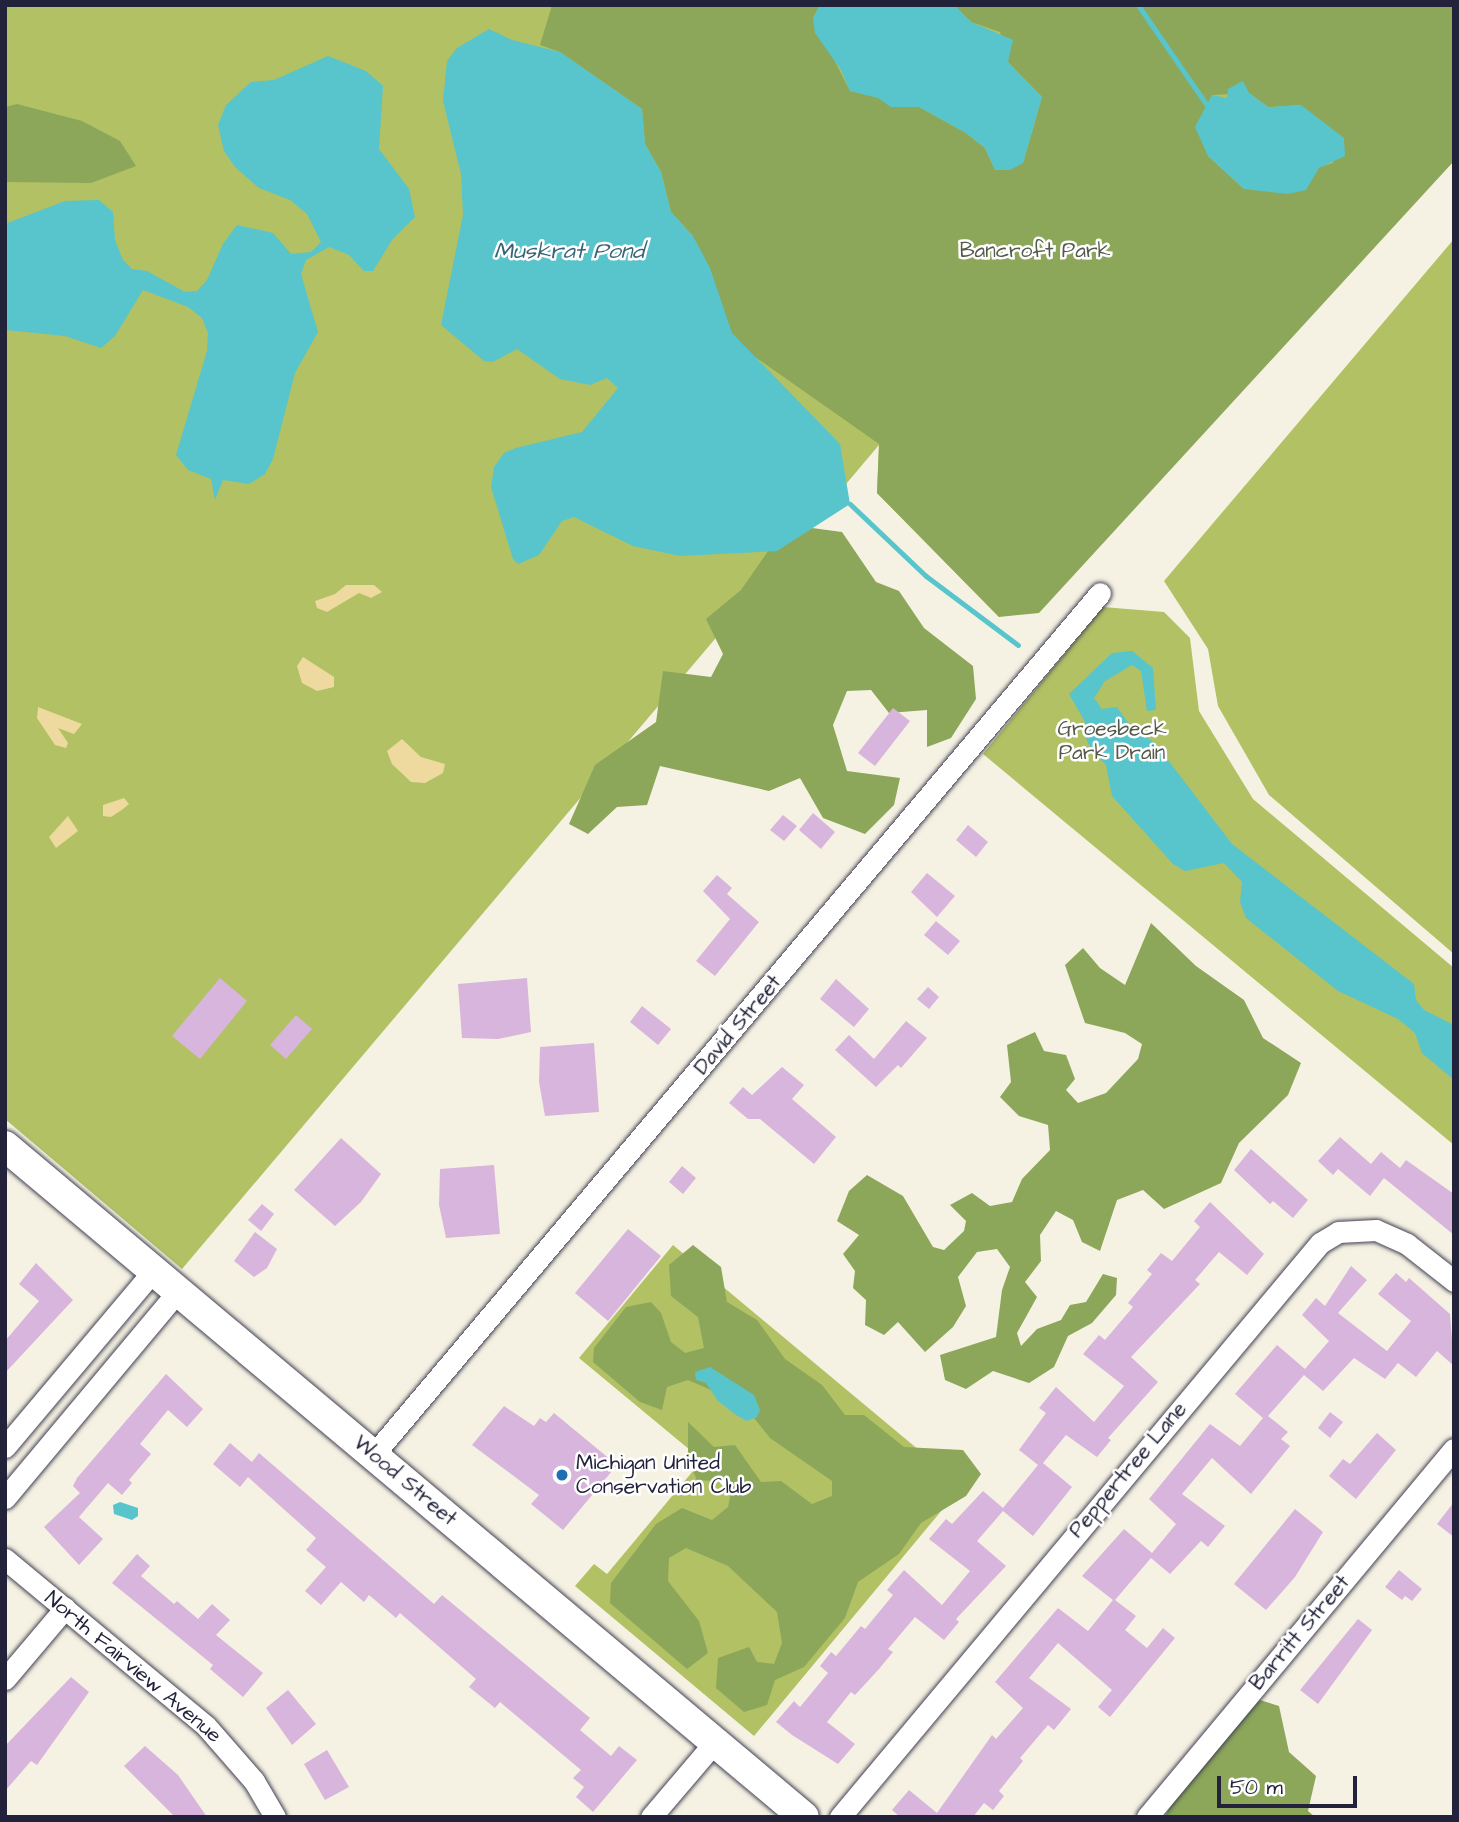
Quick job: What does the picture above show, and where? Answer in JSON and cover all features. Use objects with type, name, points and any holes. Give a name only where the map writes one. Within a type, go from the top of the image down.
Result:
[{"type":"street","name":"David Street","points":[[374,1454],[1100,593]]},
{"type":"street","name":"Wood Street","points":[[5,1146],[804,1817]]},
{"type":"street","name":"Peppertree Lane","points":[[840,1817],[1320,1244],[1338,1232],[1376,1230],[1407,1244],[1454,1281]]},
{"type":"street","points":[[5,1447],[153,1271]]},
{"type":"street","points":[[5,1498],[178,1292]]},
{"type":"street","name":"Barritt Street","points":[[1147,1817],[1454,1449]]},
{"type":"street","name":"North Fairview Avenue","points":[[5,1559],[206,1726],[254,1781],[275,1817]]},
{"type":"street","points":[[5,1679],[65,1608]]},
{"type":"street","points":[[651,1817],[714,1742]]},
{"type":"green space","points":[[5,5],[1454,5],[1454,161],[999,617],[877,493],[879,445],[182,1269],[5,1119]]},
{"type":"green space","name":"Bancroft Park","points":[[552,5],[820,5],[813,18],[850,91],[878,97],[891,107],[919,107],[966,133],[985,148],[995,170],[1023,163],[1042,97],[1008,62],[1000,32],[971,22],[954,5],[1454,5],[1454,161],[1039,613],[999,617],[877,493],[879,444],[687,309],[693,236],[671,212],[661,172],[645,144],[642,109],[560,52],[540,45]],"holes":[[[1249,93],[1268,107],[1301,105],[1333,163],[1244,189],[1208,156],[1212,95]]]},
{"type":"green space","points":[[17,104],[82,121],[120,141],[136,166],[91,183],[5,182],[5,107]]},
{"type":"green space","points":[[1454,239],[1454,954],[1269,795],[1218,706],[1208,649],[1164,581]]},
{"type":"green space","points":[[812,528],[842,532],[876,582],[899,591],[924,628],[973,666],[976,699],[951,738],[927,747],[927,710],[889,713],[871,690],[847,691],[833,725],[847,771],[900,778],[894,805],[865,834],[823,818],[800,778],[769,791],[660,766],[647,805],[617,807],[588,834],[569,824],[595,765],[656,722],[663,671],[711,677],[723,654],[706,619],[741,590],[773,544]]},
{"type":"green space","name":"Groesbeck Park Drain","points":[[1103,607],[1164,612],[1190,638],[1199,711],[1253,799],[1454,968],[1454,1145],[983,754]]},
{"type":"green space","points":[[1151,923],[1196,966],[1244,1000],[1263,1038],[1301,1063],[1288,1095],[1239,1143],[1221,1183],[1164,1209],[1143,1190],[1117,1200],[1100,1251],[1082,1242],[1073,1220],[1056,1211],[1040,1235],[1041,1261],[1025,1282],[1037,1297],[1017,1333],[1021,1346],[1037,1329],[1061,1320],[1070,1305],[1086,1302],[1103,1274],[1117,1278],[1116,1295],[1092,1323],[1068,1336],[1054,1367],[1029,1383],[993,1371],[966,1389],[945,1380],[940,1355],[996,1337],[1002,1290],[1010,1267],[997,1249],[977,1252],[958,1277],[966,1306],[953,1327],[925,1352],[898,1322],[884,1335],[865,1325],[866,1300],[853,1288],[855,1271],[843,1254],[859,1235],[837,1221],[849,1191],[867,1175],[903,1196],[933,1247],[944,1250],[964,1231],[966,1221],[950,1205],[972,1193],[990,1206],[1012,1202],[1022,1179],[1050,1150],[1048,1125],[1019,1116],[1000,1097],[1011,1082],[1007,1045],[1035,1032],[1044,1051],[1066,1055],[1075,1079],[1066,1090],[1078,1103],[1106,1093],[1138,1059],[1142,1044],[1125,1033],[1085,1023],[1065,965],[1083,948],[1100,968],[1125,985]]},
{"type":"green space","points":[[673,1245],[962,1486],[754,1736],[575,1586],[594,1564],[607,1574],[693,1471],[681,1461],[690,1450],[579,1358]]},
{"type":"green space","points":[[693,1245],[721,1267],[727,1302],[757,1320],[785,1359],[822,1385],[845,1415],[864,1415],[904,1447],[963,1450],[981,1474],[966,1496],[921,1523],[899,1554],[858,1582],[845,1618],[804,1667],[775,1680],[767,1705],[744,1712],[716,1688],[718,1658],[749,1647],[757,1662],[774,1664],[782,1643],[777,1612],[728,1566],[686,1548],[669,1558],[668,1581],[699,1621],[708,1653],[687,1669],[610,1603],[611,1583],[656,1524],[682,1508],[712,1520],[728,1507],[733,1482],[697,1480],[688,1460],[688,1422],[714,1447],[735,1445],[761,1482],[781,1481],[812,1504],[832,1496],[832,1481],[770,1438],[743,1404],[688,1380],[667,1387],[662,1410],[640,1402],[593,1362],[594,1348],[626,1307],[651,1302],[661,1313],[671,1342],[685,1353],[704,1348],[698,1317],[671,1296],[669,1265]]},
{"type":"green space","points":[[1260,1700],[1279,1706],[1289,1752],[1316,1776],[1308,1811],[1315,1817],[1165,1817],[1179,1788]]},
{"type":"sand","points":[[346,585],[374,585],[382,592],[371,598],[359,593],[327,612],[317,608],[315,601],[335,594]]},
{"type":"sand","points":[[303,657],[334,677],[334,687],[317,691],[302,683],[297,666]]},
{"type":"sand","points":[[38,707],[82,724],[74,734],[58,728],[68,743],[66,748],[55,745],[37,718]]},
{"type":"sand","points":[[402,739],[421,757],[445,764],[443,773],[425,783],[411,782],[392,764],[387,751]]},
{"type":"sand","points":[[124,798],[129,804],[111,817],[103,816],[103,805]]},
{"type":"sand","points":[[68,816],[78,831],[56,848],[49,837]]},
{"type":"water","points":[[820,5],[954,5],[971,22],[1013,40],[1008,62],[1042,97],[1023,163],[1010,170],[995,170],[985,148],[966,133],[919,107],[891,107],[878,98],[850,91],[841,70],[815,33],[813,18]]},
{"type":"water","name":"Muskrat Pond","points":[[489,29],[512,40],[560,52],[642,109],[645,144],[661,172],[671,212],[693,236],[710,268],[732,333],[840,444],[850,504],[777,551],[680,556],[633,546],[574,517],[562,521],[539,555],[518,564],[513,559],[491,487],[494,467],[504,453],[516,448],[582,432],[618,388],[607,378],[590,385],[560,379],[517,349],[493,362],[484,361],[441,325],[463,215],[461,174],[443,101],[447,61],[457,48]]},
{"type":"water","points":[[328,56],[366,71],[383,86],[379,149],[409,189],[415,217],[392,240],[373,271],[364,271],[349,255],[329,247],[306,260],[301,274],[318,332],[295,373],[273,459],[265,474],[249,484],[223,480],[215,500],[211,479],[188,470],[176,455],[207,351],[208,333],[202,318],[188,307],[143,290],[115,336],[101,348],[65,336],[5,330],[5,224],[65,201],[99,200],[113,212],[115,240],[123,260],[132,269],[147,271],[185,292],[197,291],[207,280],[223,244],[237,225],[273,233],[291,254],[311,252],[321,242],[307,214],[290,200],[259,188],[235,167],[224,151],[218,125],[226,105],[251,82],[274,80]]},
{"type":"water","points":[[1243,81],[1249,93],[1268,107],[1301,105],[1344,138],[1345,156],[1319,168],[1306,190],[1288,194],[1244,189],[1208,156],[1195,127],[1212,95],[1227,98],[1228,89]]},
{"type":"water","points":[[1132,651],[1153,668],[1156,710],[1147,711],[1141,671],[1132,665],[1105,681],[1094,698],[1102,709],[1117,707],[1131,727],[1155,743],[1232,844],[1414,984],[1416,1000],[1424,1010],[1454,1025],[1454,1080],[1422,1053],[1415,1033],[1398,1019],[1338,991],[1246,918],[1240,902],[1242,882],[1224,863],[1185,871],[1173,864],[1112,796],[1106,765],[1091,749],[1083,732],[1085,722],[1069,694],[1112,653]]},
{"type":"water","points":[[710,1367],[754,1395],[760,1410],[757,1417],[747,1421],[736,1415],[718,1401],[706,1383],[696,1380],[695,1372]]},
{"type":"water","points":[[120,1502],[138,1508],[138,1516],[132,1520],[114,1514],[113,1505]]},
{"type":"building","points":[[893,708],[910,721],[875,766],[858,753]]},
{"type":"building","points":[[813,813],[835,832],[821,849],[799,830]]},
{"type":"building","points":[[783,815],[797,826],[784,841],[770,830]]},
{"type":"building","points":[[968,825],[988,842],[976,857],[956,840]]},
{"type":"building","points":[[927,873],[955,896],[937,917],[911,892]]},
{"type":"building","points":[[717,875],[732,888],[727,894],[759,922],[715,976],[696,961],[730,919],[703,891]]},
{"type":"building","points":[[936,921],[960,941],[948,955],[924,935]]},
{"type":"building","points":[[220,978],[247,1001],[200,1059],[172,1036]]},
{"type":"building","points":[[527,978],[531,1032],[498,1039],[462,1038],[458,984]]},
{"type":"building","points":[[836,979],[869,1009],[854,1027],[820,999]]},
{"type":"building","points":[[928,987],[939,997],[929,1009],[917,999]]},
{"type":"building","points":[[642,1006],[671,1029],[658,1045],[630,1022]]},
{"type":"building","points":[[296,1015],[312,1029],[286,1059],[270,1045]]},
{"type":"building","points":[[906,1021],[927,1038],[901,1068],[898,1065],[876,1087],[835,1050],[849,1035],[874,1059]]},
{"type":"building","points":[[594,1043],[599,1112],[545,1116],[539,1082],[540,1047]]},
{"type":"building","points":[[782,1067],[804,1085],[792,1099],[836,1137],[814,1164],[760,1119],[748,1119],[729,1103],[743,1087],[752,1095]]},
{"type":"building","points":[[1340,1137],[1371,1164],[1381,1152],[1400,1168],[1406,1160],[1454,1194],[1454,1235],[1384,1178],[1370,1196],[1338,1169],[1333,1175],[1318,1161]]},
{"type":"building","points":[[341,1138],[381,1174],[361,1202],[335,1226],[294,1190]]},
{"type":"building","points":[[1251,1149],[1308,1200],[1293,1218],[1273,1201],[1270,1204],[1234,1170]]},
{"type":"building","points":[[494,1165],[500,1234],[446,1238],[439,1205],[440,1169]]},
{"type":"building","points":[[682,1166],[696,1178],[683,1194],[669,1182]]},
{"type":"building","points":[[1210,1202],[1264,1254],[1247,1275],[1219,1252],[1195,1280],[1200,1284],[1131,1357],[1158,1382],[1108,1438],[1111,1440],[1097,1457],[1066,1435],[1043,1463],[1072,1487],[1033,1536],[1003,1511],[977,1541],[1006,1566],[956,1619],[959,1622],[944,1640],[915,1617],[888,1649],[893,1652],[879,1669],[855,1695],[851,1692],[827,1722],[855,1744],[838,1764],[792,1735],[776,1722],[794,1701],[800,1707],[828,1673],[820,1666],[831,1652],[836,1656],[861,1626],[865,1629],[893,1595],[887,1590],[904,1570],[942,1605],[970,1571],[929,1539],[946,1519],[952,1524],[983,1491],[1003,1508],[1038,1465],[1019,1450],[1046,1413],[1039,1408],[1056,1387],[1094,1422],[1124,1386],[1083,1354],[1099,1335],[1105,1340],[1133,1307],[1128,1303],[1152,1274],[1147,1270],[1161,1253],[1172,1261],[1200,1227],[1194,1221]]},
{"type":"building","points":[[262,1204],[274,1214],[261,1231],[248,1220]]},
{"type":"building","points":[[628,1229],[661,1256],[608,1321],[575,1293]]},
{"type":"building","points":[[255,1232],[277,1249],[267,1268],[254,1277],[234,1261]]},
{"type":"building","points":[[36,1263],[73,1300],[5,1373],[5,1341],[39,1301],[19,1284]]},
{"type":"building","points":[[1351,1266],[1367,1280],[1338,1313],[1387,1351],[1411,1321],[1378,1294],[1396,1273],[1406,1282],[1409,1278],[1450,1314],[1454,1366],[1437,1351],[1416,1377],[1398,1363],[1385,1379],[1354,1358],[1323,1391],[1304,1375],[1268,1416],[1288,1432],[1281,1439],[1290,1446],[1251,1494],[1212,1458],[1182,1494],[1225,1526],[1208,1547],[1201,1541],[1170,1574],[1151,1558],[1115,1600],[1136,1616],[1125,1630],[1147,1648],[1163,1628],[1175,1638],[1110,1717],[1098,1707],[1112,1690],[1058,1643],[1029,1678],[1071,1709],[1054,1730],[1048,1725],[1020,1758],[1023,1761],[999,1791],[1004,1796],[993,1810],[984,1803],[973,1817],[900,1817],[892,1810],[909,1790],[937,1813],[992,1735],[996,1739],[1023,1708],[995,1682],[1058,1608],[1088,1631],[1113,1600],[1082,1576],[1124,1529],[1152,1553],[1176,1524],[1149,1499],[1210,1424],[1240,1446],[1263,1418],[1235,1394],[1277,1345],[1305,1369],[1329,1341],[1302,1315],[1316,1298],[1325,1306]]},
{"type":"building","points":[[166,1374],[203,1409],[187,1427],[168,1410],[140,1444],[151,1454],[129,1480],[132,1483],[122,1495],[108,1483],[79,1517],[103,1539],[79,1565],[44,1527],[80,1493],[73,1486],[77,1478]]},
{"type":"building","name":"Michigan United Conservation Club","points":[[504,1406],[534,1426],[540,1418],[546,1422],[554,1413],[617,1465],[563,1530],[531,1504],[539,1495],[472,1445]]},
{"type":"building","points":[[1330,1412],[1343,1422],[1330,1438],[1318,1428]]},
{"type":"building","points":[[1377,1433],[1396,1450],[1356,1499],[1329,1476],[1343,1459],[1350,1464]]},
{"type":"building","points":[[230,1443],[252,1462],[259,1453],[434,1604],[442,1595],[590,1718],[580,1730],[611,1756],[619,1746],[637,1760],[593,1812],[576,1797],[584,1787],[573,1778],[581,1770],[500,1702],[495,1708],[469,1687],[476,1679],[400,1613],[396,1618],[369,1595],[364,1602],[341,1582],[321,1605],[305,1591],[326,1567],[306,1550],[316,1538],[248,1477],[240,1487],[213,1464]]},
{"type":"building","points":[[1454,1502],[1454,1537],[1437,1524]]},
{"type":"building","points":[[1295,1509],[1323,1532],[1295,1577],[1266,1610],[1234,1584]]},
{"type":"building","points":[[137,1554],[150,1566],[141,1576],[174,1604],[177,1601],[198,1619],[212,1604],[230,1620],[216,1635],[263,1673],[243,1697],[210,1669],[213,1665],[112,1583]]},
{"type":"building","points":[[1399,1570],[1422,1589],[1412,1601],[1405,1596],[1402,1600],[1385,1587]]},
{"type":"building","points":[[1358,1619],[1372,1630],[1318,1704],[1300,1690]]},
{"type":"building","points":[[71,1677],[89,1692],[37,1765],[31,1761],[5,1791],[5,1746]]},
{"type":"building","points":[[288,1690],[316,1724],[292,1745],[266,1708]]},
{"type":"building","points":[[145,1746],[178,1775],[207,1817],[175,1817],[124,1766]]},
{"type":"building","points":[[327,1750],[349,1787],[325,1800],[304,1764]]},
{"type":"waterway","points":[[1138,5],[1206,104]]},
{"type":"waterway","points":[[850,504],[926,576],[1018,645]]},
{"type":"place","name":"Michigan United Conservation Club","points":[[562,1475]]}]
